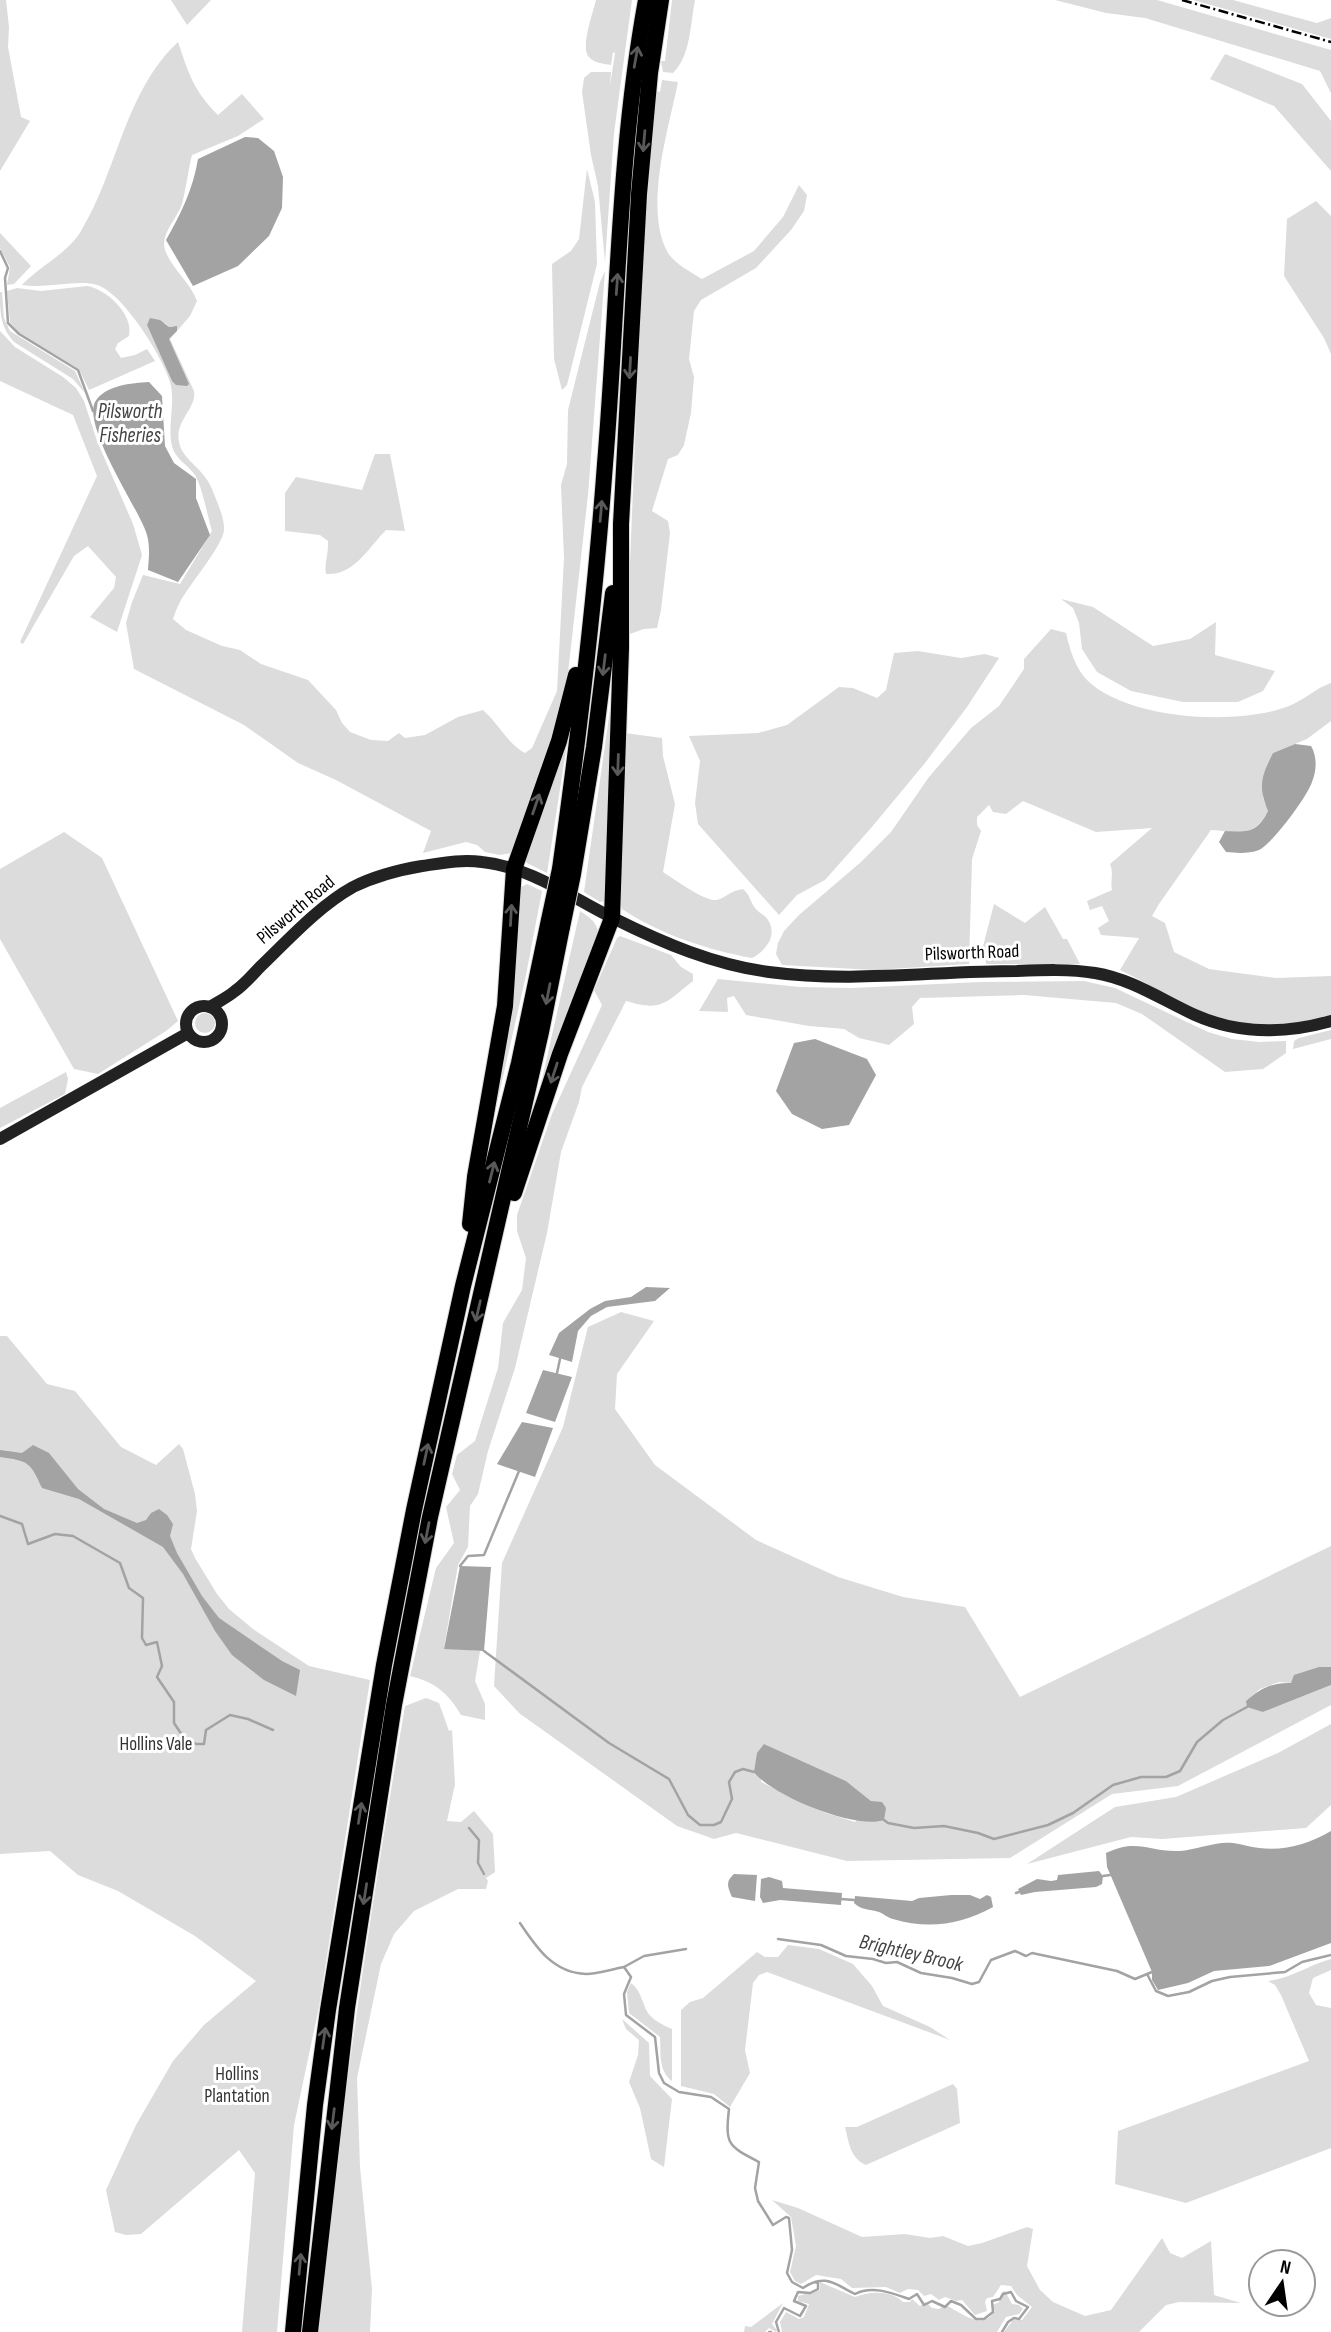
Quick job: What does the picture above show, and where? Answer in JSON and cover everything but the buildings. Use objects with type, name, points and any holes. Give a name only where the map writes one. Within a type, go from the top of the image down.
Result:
[{"type":"highway","points":[[567,871],[606,464],[624,166],[633,70],[646,0]]},
{"type":"highway","points":[[485,1279],[560,1054],[612,918],[621,648],[621,524],[639,194],[650,74],[661,0]]},
{"type":"highway","points":[[310,2332],[347,2008],[386,1703],[384,1665],[414,1510],[463,1286],[555,923],[594,747],[621,524]]},
{"type":"highway","points":[[463,1286],[475,1177],[505,1006],[514,869],[571,699],[595,579]]},
{"type":"highway","points":[[293,2332],[315,2105],[386,1703],[401,1667],[430,1517],[541,1032],[555,923]]},
{"type":"street","name":"Pilsworth Road","points":[[210,1007],[236,991],[331,902],[372,878],[404,869],[457,861],[482,862],[514,869],[538,878],[612,918],[686,950],[738,966],[765,971],[819,977],[873,977],[967,971],[1088,972],[1126,980],[1196,1015],[1235,1028],[1273,1031],[1331,1021]]},
{"type":"street","name":"Pilsworth Road","points":[[220,1018],[236,991]]},
{"type":"street","points":[[200,1007],[210,1007],[220,1018],[220,1032],[212,1040],[201,1042],[188,1033],[186,1023],[189,1014],[200,1007]]},
{"type":"street","points":[[0,1139],[188,1033]]},
{"type":"green space","points":[[0,0],[6,0],[8,47],[21,117],[30,121],[0,171]]},
{"type":"green space","points":[[171,0],[211,0],[187,25]]},
{"type":"green space","points":[[596,0],[632,0],[614,133],[605,262],[598,186],[582,92],[584,78],[591,72],[611,72],[610,86],[615,53],[613,52],[611,65],[594,61],[587,52],[586,38]]},
{"type":"green space","points":[[672,0],[695,0],[687,49],[673,73],[663,72],[661,61],[665,61]]},
{"type":"green space","points":[[1055,0],[1157,0],[1331,50],[1331,93],[1320,71],[1145,18],[1106,13]]},
{"type":"green space","points":[[1193,0],[1233,0],[1317,23],[1331,18],[1331,39]]},
{"type":"green space","points":[[178,42],[197,89],[218,115],[242,94],[264,119],[238,136],[192,155],[182,204],[165,238],[168,257],[197,301],[190,316],[177,331],[170,339],[194,391],[192,404],[178,437],[182,451],[209,482],[224,525],[218,546],[183,597],[173,619],[186,630],[222,646],[240,650],[261,664],[308,680],[336,710],[350,732],[371,740],[388,741],[399,733],[405,738],[425,735],[458,717],[483,710],[519,749],[525,753],[532,748],[557,691],[564,558],[561,485],[567,464],[568,410],[605,271],[588,495],[566,691],[559,723],[512,853],[500,855],[485,852],[477,845],[466,842],[423,853],[431,831],[336,780],[298,763],[244,725],[134,669],[126,623],[143,575],[180,584],[212,531],[198,480],[176,455],[172,446],[170,382],[159,357],[140,327],[107,290],[90,283],[22,285],[69,246],[81,231],[94,207],[146,84],[160,62]],"holes":[[[165,323],[169,327],[173,326],[177,331],[169,339],[172,381],[147,325]]]},
{"type":"green space","points":[[1225,54],[1302,84],[1331,121],[1331,171],[1274,106],[1210,79]]},
{"type":"green space","points":[[662,80],[678,82],[660,168],[658,214],[661,235],[668,253],[679,264],[702,279],[754,251],[783,217],[799,185],[807,195],[804,211],[791,230],[756,268],[701,300],[694,311],[689,359],[694,377],[691,413],[684,445],[678,455],[668,459],[652,511],[668,521],[670,533],[661,610],[657,628],[627,635],[642,271],[656,91],[660,92]]},
{"type":"green space","points":[[587,169],[595,202],[597,264],[567,385],[562,390],[554,359],[552,264],[571,251],[579,239]]},
{"type":"green space","points":[[1316,201],[1331,216],[1331,354],[1324,338],[1284,276],[1287,219]]},
{"type":"green space","points":[[0,233],[31,266],[14,284],[7,285],[10,267],[0,248]]},
{"type":"green space","points":[[87,286],[103,292],[117,304],[127,320],[129,336],[118,343],[115,349],[121,358],[147,349],[155,361],[89,390],[79,369],[20,334],[10,322],[7,291],[17,288],[41,291]]},
{"type":"green space","points":[[0,292],[4,318],[10,331],[75,371],[85,393],[73,379],[14,342],[2,319]]},
{"type":"green space","points":[[0,331],[15,347],[76,388],[84,401],[97,441],[133,524],[142,555],[117,632],[90,617],[114,588],[116,577],[88,546],[74,556],[23,644],[20,642],[97,476],[73,415],[0,381]]},
{"type":"green space","points":[[375,454],[390,454],[405,531],[386,530],[353,565],[336,573],[326,574],[328,541],[320,535],[285,531],[285,493],[296,477],[362,490]]},
{"type":"green space","points":[[1061,599],[1093,607],[1153,646],[1190,639],[1216,622],[1215,655],[1275,671],[1263,691],[1238,702],[1183,702],[1131,691],[1097,672],[1082,649],[1079,623],[1073,608]]},
{"type":"green space","points":[[1051,629],[1066,633],[1076,665],[1088,681],[1106,694],[1156,711],[1214,717],[1267,712],[1289,706],[1331,683],[1331,721],[1307,739],[1273,753],[1263,798],[1268,811],[1263,820],[1257,826],[1244,831],[1211,830],[1152,916],[1165,923],[1174,952],[1209,969],[1276,978],[1331,976],[1331,1016],[1272,1026],[1227,1021],[1189,1006],[1120,970],[1139,938],[1101,935],[1098,928],[1109,921],[1102,906],[1090,910],[1087,901],[1112,890],[1110,864],[1152,828],[1096,832],[1023,801],[1006,814],[993,812],[989,805],[977,817],[977,825],[981,831],[972,859],[969,964],[874,970],[782,965],[776,954],[784,931],[891,832],[929,777],[971,728],[999,706],[1024,669],[1024,659]]},
{"type":"green space","points":[[918,651],[961,658],[985,654],[999,658],[925,763],[871,828],[825,880],[797,895],[779,915],[698,824],[695,803],[700,761],[689,736],[758,733],[787,725],[839,687],[853,688],[877,698],[886,690],[894,653]]},
{"type":"green space","points":[[618,654],[605,901],[600,902],[584,892]]},
{"type":"green space","points":[[575,692],[547,873],[524,859]]},
{"type":"green space","points":[[625,733],[662,738],[663,756],[675,804],[663,872],[712,900],[743,889],[755,908],[768,920],[772,931],[766,947],[752,958],[684,940],[622,909],[620,902]]},
{"type":"green space","points":[[64,832],[102,858],[178,1021],[98,1074],[74,1069],[0,939],[0,869]]},
{"type":"green space","points":[[527,884],[542,891],[493,1121],[519,895],[521,887]]},
{"type":"green space","points":[[994,904],[1025,923],[1045,907],[1080,964],[986,964],[985,954],[981,954]]},
{"type":"green space","points":[[580,911],[594,922],[599,939],[538,1097]]},
{"type":"green space","points":[[620,936],[671,955],[681,967],[693,974],[693,981],[663,1003],[648,1006],[626,1001],[582,1087],[561,1152],[547,1233],[515,1368],[488,1451],[478,1494],[470,1506],[468,1547],[458,1565],[444,1648],[480,1651],[475,1681],[485,1704],[485,1720],[461,1715],[440,1690],[410,1676],[436,1568],[454,1543],[446,1507],[460,1490],[452,1474],[457,1455],[475,1441],[498,1368],[503,1323],[522,1290],[526,1258],[517,1231],[517,1215],[552,1114],[602,1005],[594,990]]},
{"type":"green space","points":[[718,979],[800,987],[851,988],[1084,981],[1115,988],[1208,1032],[1232,1039],[1286,1041],[1286,1053],[1263,1069],[1225,1072],[1142,1014],[1116,1003],[1024,995],[920,998],[912,1007],[914,1024],[889,1045],[859,1038],[844,1029],[746,1015],[734,996],[727,998],[728,1012],[699,1011]]},
{"type":"green space","points":[[205,1013],[212,1016],[215,1023],[212,1030],[205,1033],[198,1030],[195,1023],[198,1016]]},
{"type":"green space","points":[[1331,1030],[1331,1039],[1293,1049],[1294,1041],[1299,1038]]},
{"type":"green space","points":[[66,1072],[68,1079],[65,1094],[0,1128],[0,1108]]},
{"type":"green space","points":[[621,1312],[654,1321],[617,1374],[615,1409],[655,1465],[756,1540],[838,1577],[903,1597],[965,1607],[1020,1697],[1331,1546],[1331,1667],[1291,1683],[1279,1682],[1260,1689],[1246,1701],[1263,1712],[1331,1685],[1331,1705],[1178,1786],[1112,1794],[1010,1858],[847,1861],[736,1833],[714,1839],[677,1826],[519,1713],[494,1686],[502,1563],[563,1427],[588,1327]],"holes":[[[764,1744],[846,1781],[871,1801],[855,1822],[823,1812],[761,1782]]]},
{"type":"green space","name":"Hollins Vale","points":[[0,1336],[7,1336],[47,1384],[75,1391],[121,1447],[156,1465],[179,1444],[183,1449],[197,1511],[191,1549],[217,1594],[229,1609],[253,1629],[309,1666],[370,1680],[319,2007],[294,2125],[277,2332],[242,2332],[255,2173],[239,2150],[141,2234],[126,2235],[115,2232],[106,2190],[136,2125],[173,2061],[204,2025],[256,1981],[195,1936],[118,1891],[78,1875],[50,1851],[0,1854]]},
{"type":"green space","points":[[426,1698],[439,1703],[449,1731],[452,1730],[455,1784],[447,1821],[461,1822],[474,1811],[493,1834],[495,1872],[486,1878],[486,1889],[458,1889],[414,1911],[394,1934],[381,1964],[357,2078],[360,2167],[372,2289],[370,2332],[319,2332],[356,2018],[405,1706]]},
{"type":"green space","points":[[1331,1724],[1331,1805],[1306,1828],[1162,1839],[1131,1837],[1027,1864],[1115,1807],[1176,1797],[1278,1753]]},
{"type":"green space","points":[[788,1945],[819,1949],[853,1964],[872,1986],[883,2006],[930,2027],[950,2040],[767,1972],[759,1975],[753,1983],[745,2050],[750,2073],[730,2107],[714,2094],[681,2086],[681,2010],[690,2002],[703,1998],[757,1952],[765,1957],[778,1957]]},
{"type":"green space","points":[[1331,1959],[1331,1970],[1313,1978],[1309,1993],[1316,2005],[1331,2008],[1331,2148],[1186,2203],[1115,2184],[1118,2131],[1309,2061],[1281,1995],[1275,1985],[1268,1981]]},
{"type":"green space","points":[[631,1983],[637,1989],[650,2016],[672,2029],[672,2081],[662,2067],[660,2037],[629,2013],[627,1992]]},
{"type":"green space","points":[[622,2019],[649,2043],[650,2076],[672,2099],[664,2167],[651,2159],[640,2108],[629,2082],[638,2055],[639,2040],[626,2029]]},
{"type":"green space","points":[[953,2084],[957,2089],[960,2123],[866,2165],[853,2154],[845,2127],[857,2127]]},
{"type":"green space","points":[[772,2200],[798,2208],[862,2237],[905,2234],[930,2238],[943,2236],[968,2246],[1027,2227],[1033,2229],[1027,2266],[1040,2290],[1053,2302],[1085,2316],[1111,2310],[1162,2238],[1170,2253],[1182,2258],[1211,2241],[1214,2295],[1241,2303],[1179,2302],[1166,2305],[1139,2332],[1004,2332],[1013,2320],[1022,2320],[1032,2307],[1017,2295],[1011,2286],[1001,2285],[993,2297],[987,2298],[987,2311],[975,2315],[962,2300],[945,2297],[939,2300],[931,2294],[924,2296],[918,2290],[908,2289],[900,2293],[886,2287],[852,2288],[841,2279],[816,2275],[801,2284],[795,2281],[790,2272],[796,2246],[791,2217]]},
{"type":"green space","points":[[820,2282],[855,2297],[880,2293],[893,2295],[903,2302],[910,2302],[912,2299],[920,2306],[926,2302],[932,2308],[939,2309],[945,2305],[978,2320],[990,2317],[995,2311],[991,2306],[999,2302],[1002,2292],[1005,2291],[1012,2304],[1023,2309],[1019,2314],[1006,2317],[997,2332],[782,2332],[780,2322],[786,2312],[799,2319],[804,2317],[809,2304],[798,2301],[798,2296],[820,2290]]},
{"type":"green space","points":[[783,2303],[772,2324],[776,2332],[769,2328],[765,2332],[744,2332],[745,2326],[751,2327]]},
{"type":"water","points":[[245,137],[258,138],[274,151],[283,177],[282,208],[269,236],[238,266],[193,286],[166,240],[186,201],[198,159]]},
{"type":"water","points":[[150,318],[160,320],[169,327],[177,326],[177,331],[169,339],[189,384],[187,386],[176,385],[172,381],[147,325]]},
{"type":"water","name":"Pilsworth Fisheries","points":[[149,382],[162,396],[165,446],[174,463],[196,479],[196,498],[210,535],[178,582],[148,570],[148,538],[103,446],[93,413],[99,396],[112,388]]},
{"type":"water","points":[[1295,744],[1311,746],[1313,750],[1315,768],[1309,789],[1265,846],[1251,852],[1226,852],[1219,842],[1225,831],[1251,830],[1264,818],[1268,811],[1262,788],[1266,769],[1273,753]]},
{"type":"water","points":[[815,1039],[867,1059],[876,1075],[849,1125],[822,1129],[792,1114],[776,1091],[794,1043]]},
{"type":"water","points":[[646,1287],[670,1288],[655,1301],[607,1307],[591,1316],[578,1331],[572,1362],[549,1355],[559,1333],[590,1309],[605,1301],[631,1297]]},
{"type":"water","points":[[543,1370],[572,1377],[555,1422],[526,1413]]},
{"type":"water","points":[[522,1422],[553,1428],[535,1477],[497,1464]]},
{"type":"water","points":[[33,1445],[49,1453],[78,1489],[104,1509],[137,1523],[146,1520],[151,1513],[159,1509],[167,1515],[173,1524],[170,1536],[177,1553],[202,1596],[219,1618],[282,1661],[300,1670],[296,1696],[264,1680],[232,1655],[215,1631],[183,1574],[163,1547],[79,1499],[42,1488],[27,1464],[0,1457],[0,1450],[22,1453]]},
{"type":"water","points":[[460,1566],[491,1567],[484,1651],[444,1649]]},
{"type":"water","points":[[1319,1667],[1331,1667],[1331,1685],[1263,1712],[1247,1707],[1246,1701],[1261,1690],[1272,1685],[1291,1683],[1294,1675]]},
{"type":"water","points":[[764,1744],[846,1781],[871,1801],[882,1802],[886,1808],[884,1820],[871,1822],[835,1815],[777,1791],[754,1772],[757,1753]]},
{"type":"water","points":[[1331,1831],[1331,1943],[1269,1966],[1214,1971],[1188,1983],[1158,1990],[1107,1867],[1106,1853],[1135,1846],[1179,1851],[1226,1843],[1278,1848],[1305,1843]]},
{"type":"water","points":[[1099,1871],[1103,1876],[1102,1884],[1096,1887],[1021,1895],[1018,1889],[1037,1879],[1051,1881],[1057,1880],[1058,1875]]},
{"type":"water","points":[[734,1874],[757,1875],[755,1901],[732,1897],[728,1885]]},
{"type":"water","points":[[769,1877],[782,1881],[783,1888],[842,1893],[841,1905],[780,1900],[763,1903],[760,1897],[761,1879]]},
{"type":"water","points":[[970,1895],[980,1899],[987,1895],[991,1897],[993,1907],[969,1918],[932,1925],[891,1918],[854,1903],[855,1896],[912,1901]]},
{"type":"waterway","points":[[0,251],[8,268],[5,278],[8,323],[19,334],[78,370],[93,411]]},
{"type":"waterway","points":[[557,1373],[560,1359]]},
{"type":"waterway","points":[[460,1566],[468,1556],[484,1555],[519,1471]]},
{"type":"waterway","points":[[0,1516],[22,1524],[28,1544],[55,1534],[73,1536],[120,1563],[129,1588],[143,1598],[142,1638],[146,1645],[157,1642],[162,1666],[157,1677],[174,1702],[174,1723],[182,1735],[196,1744],[204,1744],[206,1730],[230,1715],[248,1719],[273,1730]]},
{"type":"waterway","points":[[484,1651],[609,1743],[669,1779],[688,1815],[700,1825],[721,1822],[732,1799],[729,1782],[735,1772],[743,1769],[754,1772]]},
{"type":"waterway","points":[[884,1820],[914,1828],[944,1826],[994,1839],[1048,1825],[1073,1813],[1113,1785],[1141,1777],[1166,1777],[1180,1771],[1197,1742],[1223,1720],[1247,1707]]},
{"type":"waterway","points":[[469,1828],[479,1840],[478,1863],[484,1874]]},
{"type":"waterway","points":[[1103,1876],[1110,1875]]},
{"type":"waterway","points":[[841,1899],[854,1900]]},
{"type":"waterway","points":[[520,1923],[539,1949],[564,1969],[586,1974],[624,1967],[631,1977],[624,1994],[626,2015],[655,2037],[659,2073],[664,2083],[679,2092],[711,2097],[729,2109],[728,2130],[731,2143],[759,2162],[755,2188],[758,2201],[773,2225],[786,2217],[789,2218],[792,2250],[787,2273],[792,2282],[803,2288],[817,2281],[829,2282],[855,2294],[875,2290],[909,2299],[917,2294],[924,2305],[932,2301],[945,2307],[951,2301],[961,2305],[976,2319],[984,2319],[993,2312],[992,2301],[1011,2292],[1016,2301],[1028,2307],[1019,2319],[1014,2318],[1008,2322],[1002,2332]]},
{"type":"waterway","name":"Brightley Brook","points":[[778,1939],[821,1945],[846,1956],[886,1963],[897,1962],[921,1973],[972,1984],[979,1982],[991,1960],[1015,1951],[1026,1956],[1032,1953],[1117,1971],[1135,1979],[1152,1972]]},
{"type":"waterway","points":[[624,1967],[644,1956],[686,1949]]},
{"type":"waterway","name":"Brightley Brook","points":[[1147,1974],[1156,1991],[1168,1996],[1189,1992],[1212,1981],[1230,1977],[1285,1972],[1302,1962],[1331,1955]]},
{"type":"waterway","points":[[779,2332],[776,2322],[784,2308],[800,2316],[806,2306],[794,2301],[798,2292],[810,2293],[818,2289],[818,2283],[815,2282]]},
{"type":"railway","points":[[1182,0],[1331,42]]},
{"type":"park label","name":"Hollins Plantation","points":[[237,2085]]}]
